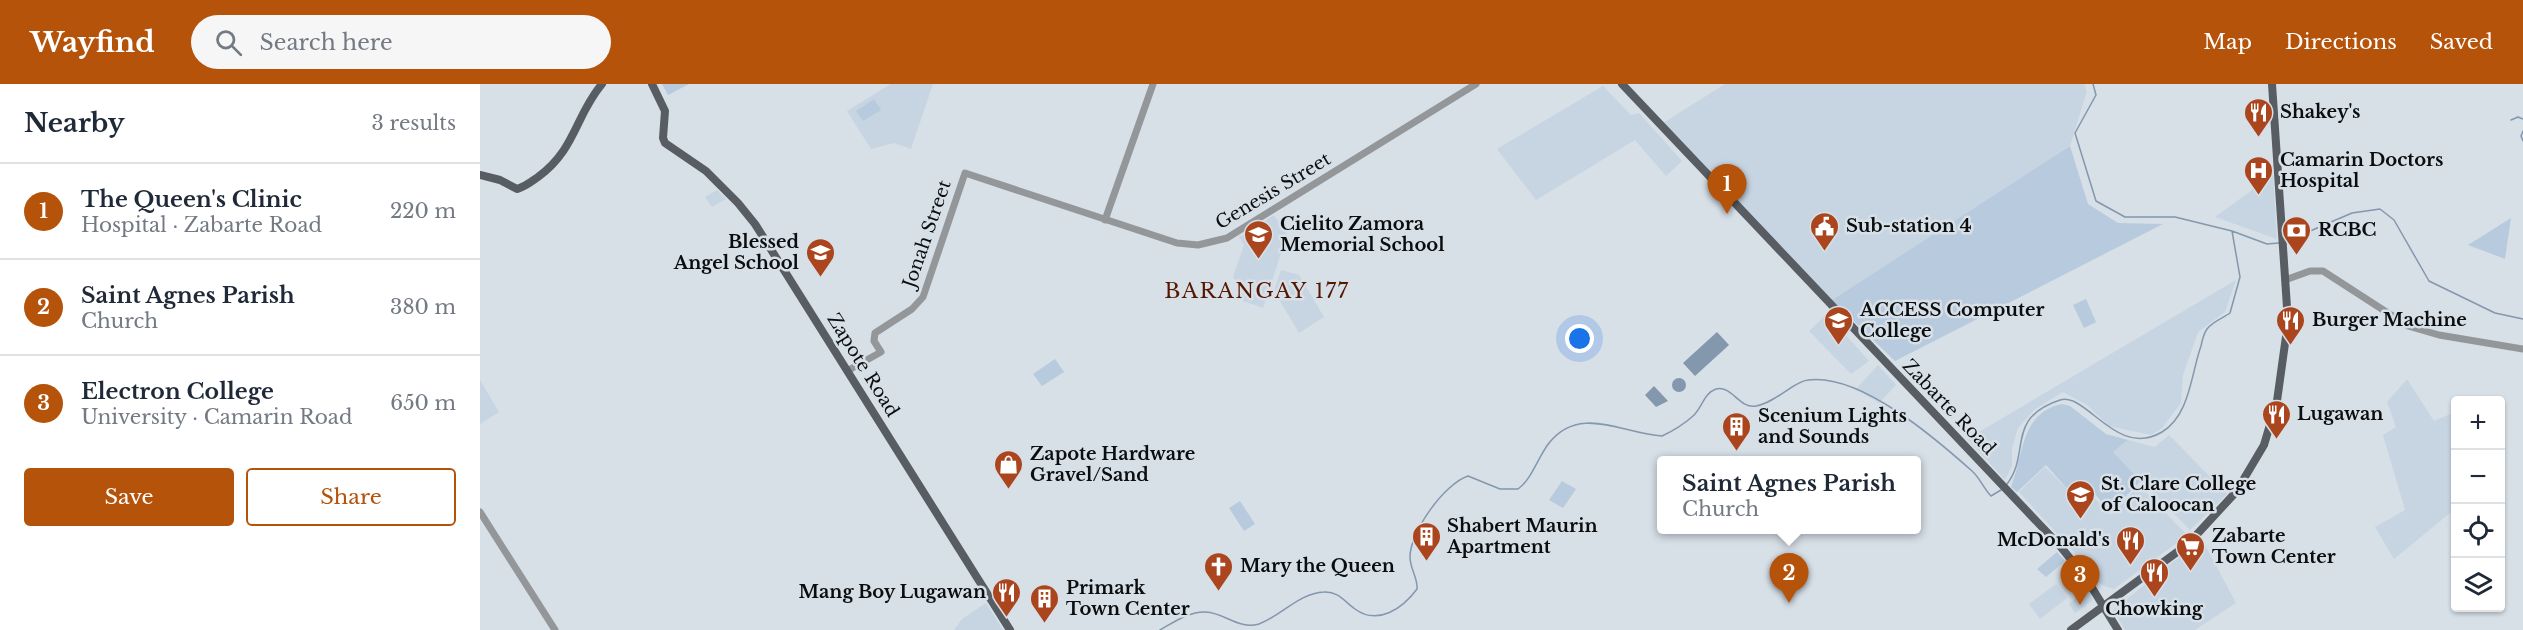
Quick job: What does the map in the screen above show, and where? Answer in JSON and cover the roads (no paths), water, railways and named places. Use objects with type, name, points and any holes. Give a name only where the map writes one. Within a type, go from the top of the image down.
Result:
[{"type":"main road","points":[[480,175],[500,180],[517,189],[532,182],[567,148],[588,102],[602,84]]},
{"type":"main road","name":"Zapote Road","points":[[652,84],[666,115],[664,141],[699,165],[747,212],[1010,630]]},
{"type":"main road","name":"Zabarte Road","points":[[1623,84],[2060,546],[2104,606],[2118,630]]},
{"type":"main road","points":[[2071,630],[2170,559],[2191,539],[2236,492],[2264,445],[2277,401],[2288,322],[2272,84]]},
{"type":"street","points":[[1105,220],[1153,84]]},
{"type":"street","name":"Genesis Street","points":[[965,173],[1177,243],[1198,245],[1218,242],[1275,210],[1476,84]]},
{"type":"street","name":"Jonah Street","points":[[847,370],[881,352],[874,341],[875,333],[912,309],[923,297],[965,173]]},
{"type":"street","points":[[2285,280],[2310,271],[2323,271],[2408,326],[2439,335],[2523,349]]},
{"type":"street","points":[[480,512],[555,630]]},
{"type":"waterway","points":[[2093,84],[2096,95],[2075,133],[2096,201],[2125,217],[2175,217],[2232,231],[2267,244],[2279,243]]},
{"type":"waterway","points":[[2511,120],[2518,117],[2523,119]]},
{"type":"waterway","points":[[2523,131],[2521,136],[2523,141]]},
{"type":"waterway","points":[[2287,241],[2352,213],[2380,209],[2394,220],[2429,281],[2495,313],[2523,319]]},
{"type":"waterway","points":[[2007,484],[2018,460],[2025,426],[2032,416],[2060,400],[2070,400],[2081,405],[2117,432],[2130,437],[2146,438],[2162,432],[2171,425],[2184,405],[2206,331],[2212,324],[2230,313],[2240,277],[2232,231]]},
{"type":"waterway","points":[[1160,630],[1182,618],[1200,612],[1213,613],[1245,625],[1259,624],[1306,596],[1324,592],[1337,595],[1364,614],[1372,616],[1389,612],[1405,603],[1417,589],[1410,557],[1416,535],[1430,510],[1459,481],[1468,476],[1500,489],[1518,489],[1527,480],[1549,443],[1561,431],[1574,425],[1588,423],[1662,436],[1693,416],[1709,394],[1716,389],[1727,390],[1745,404],[1756,406],[1764,404],[1803,381],[1828,381],[1850,387],[1896,410],[1918,426],[1972,471],[1991,496],[2001,490]]},
{"type":"place","name":"Shakey's","points":[[2259,138]]},
{"type":"place","name":"Camarin Doctors Hospital","points":[[2259,196]]},
{"type":"place","name":"The Queen's Clinic","points":[[1727,214]]},
{"type":"place","name":"Sub-station 4","points":[[1825,252]]},
{"type":"place","name":"RCBC","points":[[2297,256]]},
{"type":"place","name":"Cielito Zamora Memorial School","points":[[1259,260]]},
{"type":"place","name":"Blessed Angel School","points":[[820,278]]},
{"type":"place","name":"ACCESS Computer College","points":[[1839,346]]},
{"type":"place","name":"Burger Machine","points":[[2291,346]]},
{"type":"place","name":"Lugawan","points":[[2276,440]]},
{"type":"place","name":"Scenium Lights and Sounds","points":[[1737,452]]},
{"type":"place","name":"Zapote Hardware Gravel/Sand","points":[[1009,490]]},
{"type":"place","name":"St. Clare College of Caloocan","points":[[2080,520]]},
{"type":"place","name":"Shabert Maurin Apartment","points":[[1426,562]]},
{"type":"place","name":"McDonald's","points":[[2131,566]]},
{"type":"place","name":"Zabarte Town Center","points":[[2191,572]]},
{"type":"place","name":"Mary the Queen","points":[[1219,592]]},
{"type":"place","name":"Chowking","points":[[2154,598]]},
{"type":"place","name":"Saint Agnes Parish","points":[[1789,603]]},
{"type":"place","name":"Electron College","points":[[2080,605]]},
{"type":"place","name":"Mang Boy Lugawan","points":[[1007,618]]},
{"type":"place","name":"Primark Town Center","points":[[1045,624]]},
{"type":"district","name":"BARANGAY 177","points":[[1257,291]]}]
